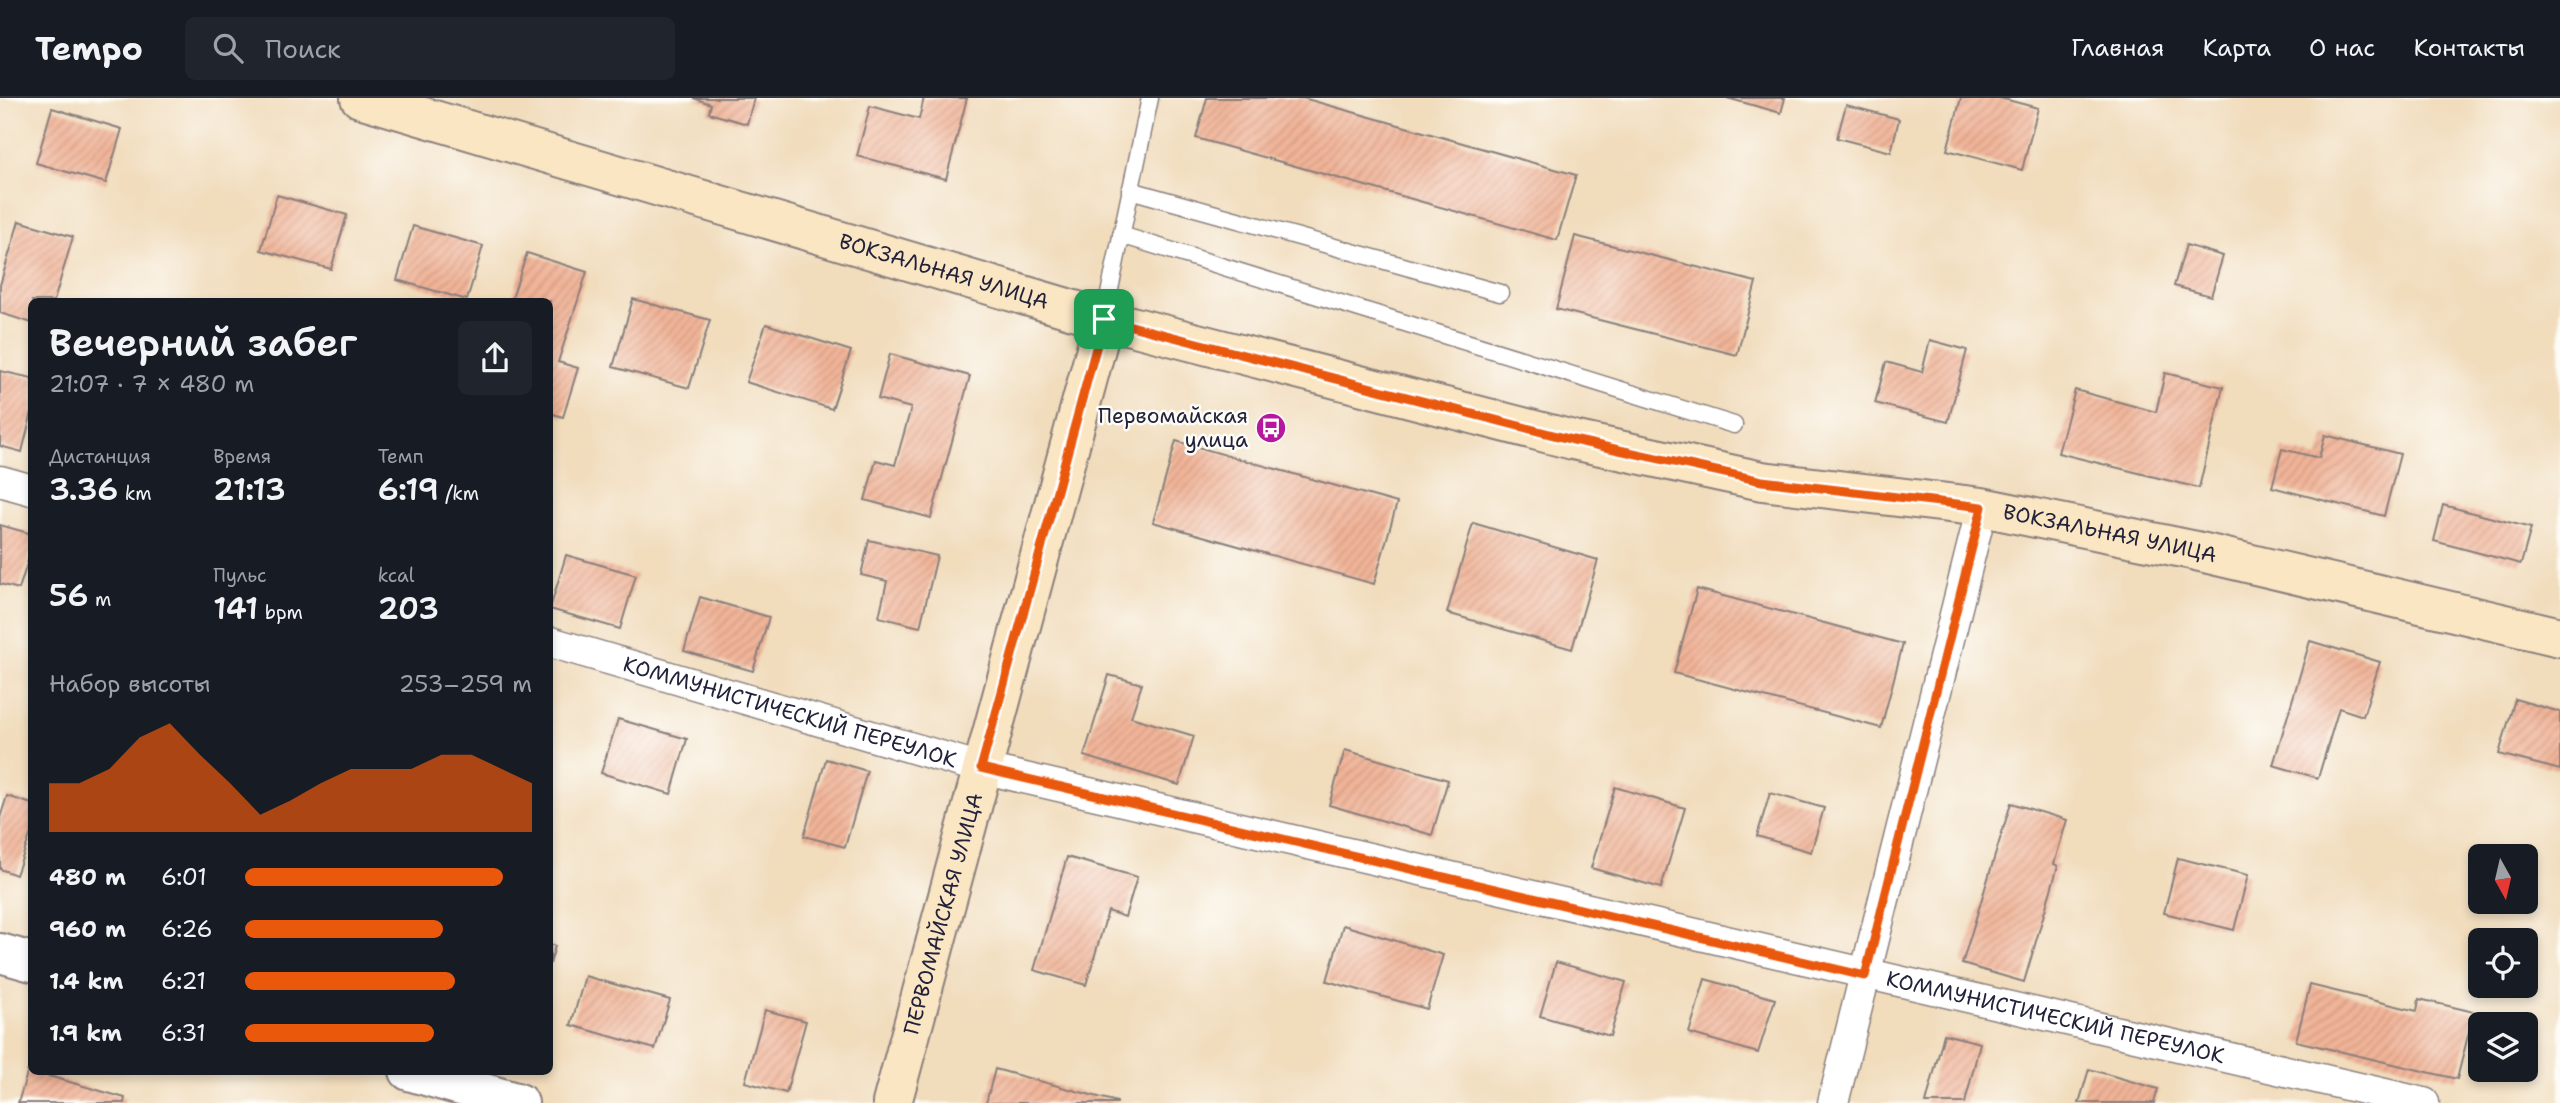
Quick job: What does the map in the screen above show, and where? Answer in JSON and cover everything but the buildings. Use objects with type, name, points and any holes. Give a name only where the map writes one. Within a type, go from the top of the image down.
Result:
[{"type":"main road","name":"ВОКЗАЛЬНАЯ УЛИЦА","points":[[360,98],[1104,319],[1573,440],[1762,481],[1982,507],[2192,550],[2560,636]]},
{"type":"main road","name":"ПЕРВОМАЙСКАЯ УЛИЦА","points":[[892,1103],[1104,319]]},
{"type":"street","points":[[0,481],[28,490]]},
{"type":"street","points":[[1833,1103],[1982,507]]},
{"type":"street","name":"КОММУНИСТИЧЕСКИЙ ПЕРЕУЛОК","points":[[553,643],[981,768],[1865,976],[2424,1103]]},
{"type":"street","points":[[0,953],[28,961]]},
{"type":"street","points":[[423,1075],[519,1103]]},
{"type":"lane","points":[[1104,319],[1150,98]]},
{"type":"lane","points":[[1130,190],[1500,293]]},
{"type":"lane","points":[[1121,235],[1734,425]]},
{"type":"place","name":"Первомайская улица","points":[[1271,428]]},
{"type":"route","points":[[1104,319],[1573,440],[1762,481],[1982,507],[1865,976],[981,768],[1104,319]]}]
